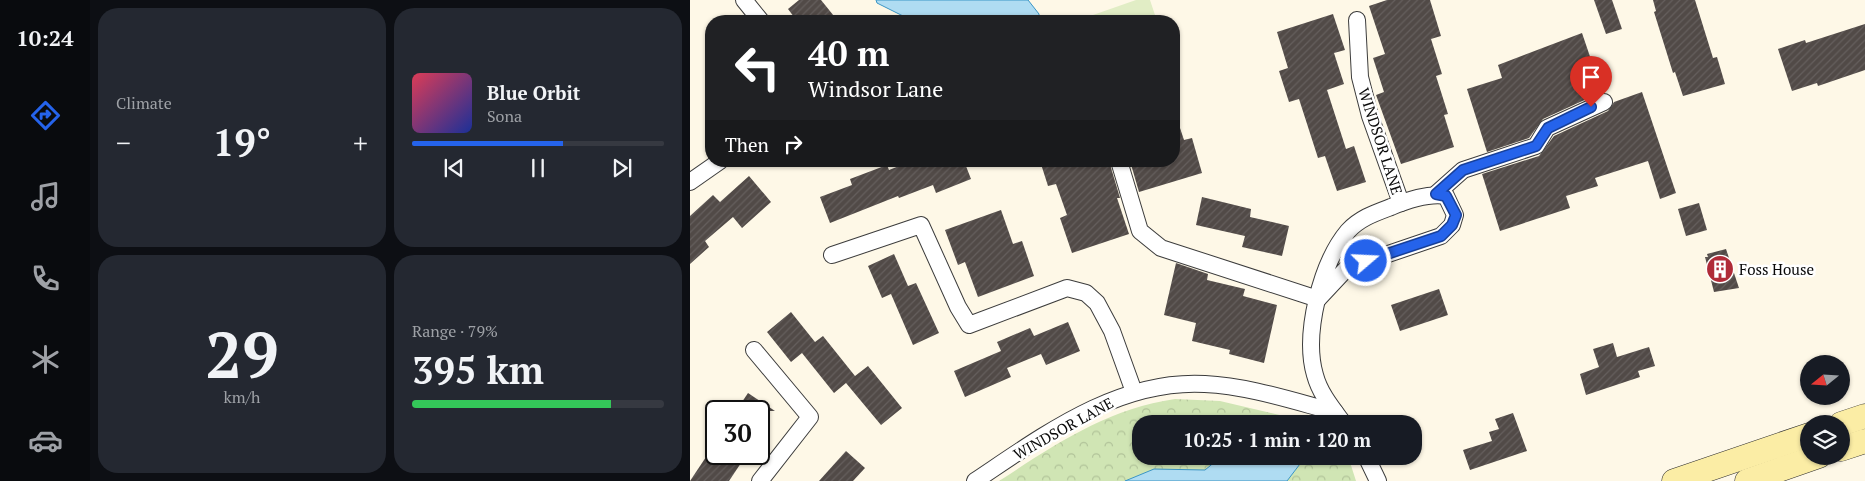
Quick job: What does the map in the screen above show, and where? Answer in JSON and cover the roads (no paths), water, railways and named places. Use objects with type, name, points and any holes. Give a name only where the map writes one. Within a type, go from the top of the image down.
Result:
[{"type":"main road","points":[[1850,421],[1865,416]]},
{"type":"main road","points":[[1674,481],[1800,438]]},
{"type":"main road","points":[[1850,446],[1865,441]]},
{"type":"main road","points":[[1748,481],[1800,463]]},
{"type":"street","points":[[744,0],[756,15]]},
{"type":"street","name":"WINDSOR LANE","points":[[1357,20],[1360,78],[1370,116],[1401,203]]},
{"type":"street","name":"WINDSOR LANE","points":[[1338,415],[1320,389],[1310,358],[1310,337],[1330,257],[1349,230],[1365,217],[1401,203],[1436,194],[1463,170],[1536,146],[1548,128],[1604,102]]},
{"type":"street","points":[[690,182],[711,167]]},
{"type":"street","points":[[1122,167],[1140,231],[1152,243],[1160,248],[1318,299],[1347,268],[1441,236],[1452,225],[1456,215],[1446,196],[1436,194]]},
{"type":"street","points":[[832,255],[921,225],[958,307],[969,325],[1066,288],[1086,292],[1097,303],[1112,331],[1134,392]]},
{"type":"street","points":[[754,350],[810,417],[760,481]]},
{"type":"street","name":"WINDSOR LANE","points":[[975,481],[1016,453],[1094,408],[1134,392],[1176,384],[1206,384],[1239,388],[1330,415]]},
{"type":"street","points":[[1370,465],[1378,481]]},
{"type":"water","points":[[876,0],[1028,0],[1039,15],[901,15],[877,3]]},
{"type":"water","points":[[1211,465],[1299,465],[1287,481],[1125,481],[1154,469],[1205,470]]},
{"type":"place","name":"Foss House","points":[[1720,269]]}]
